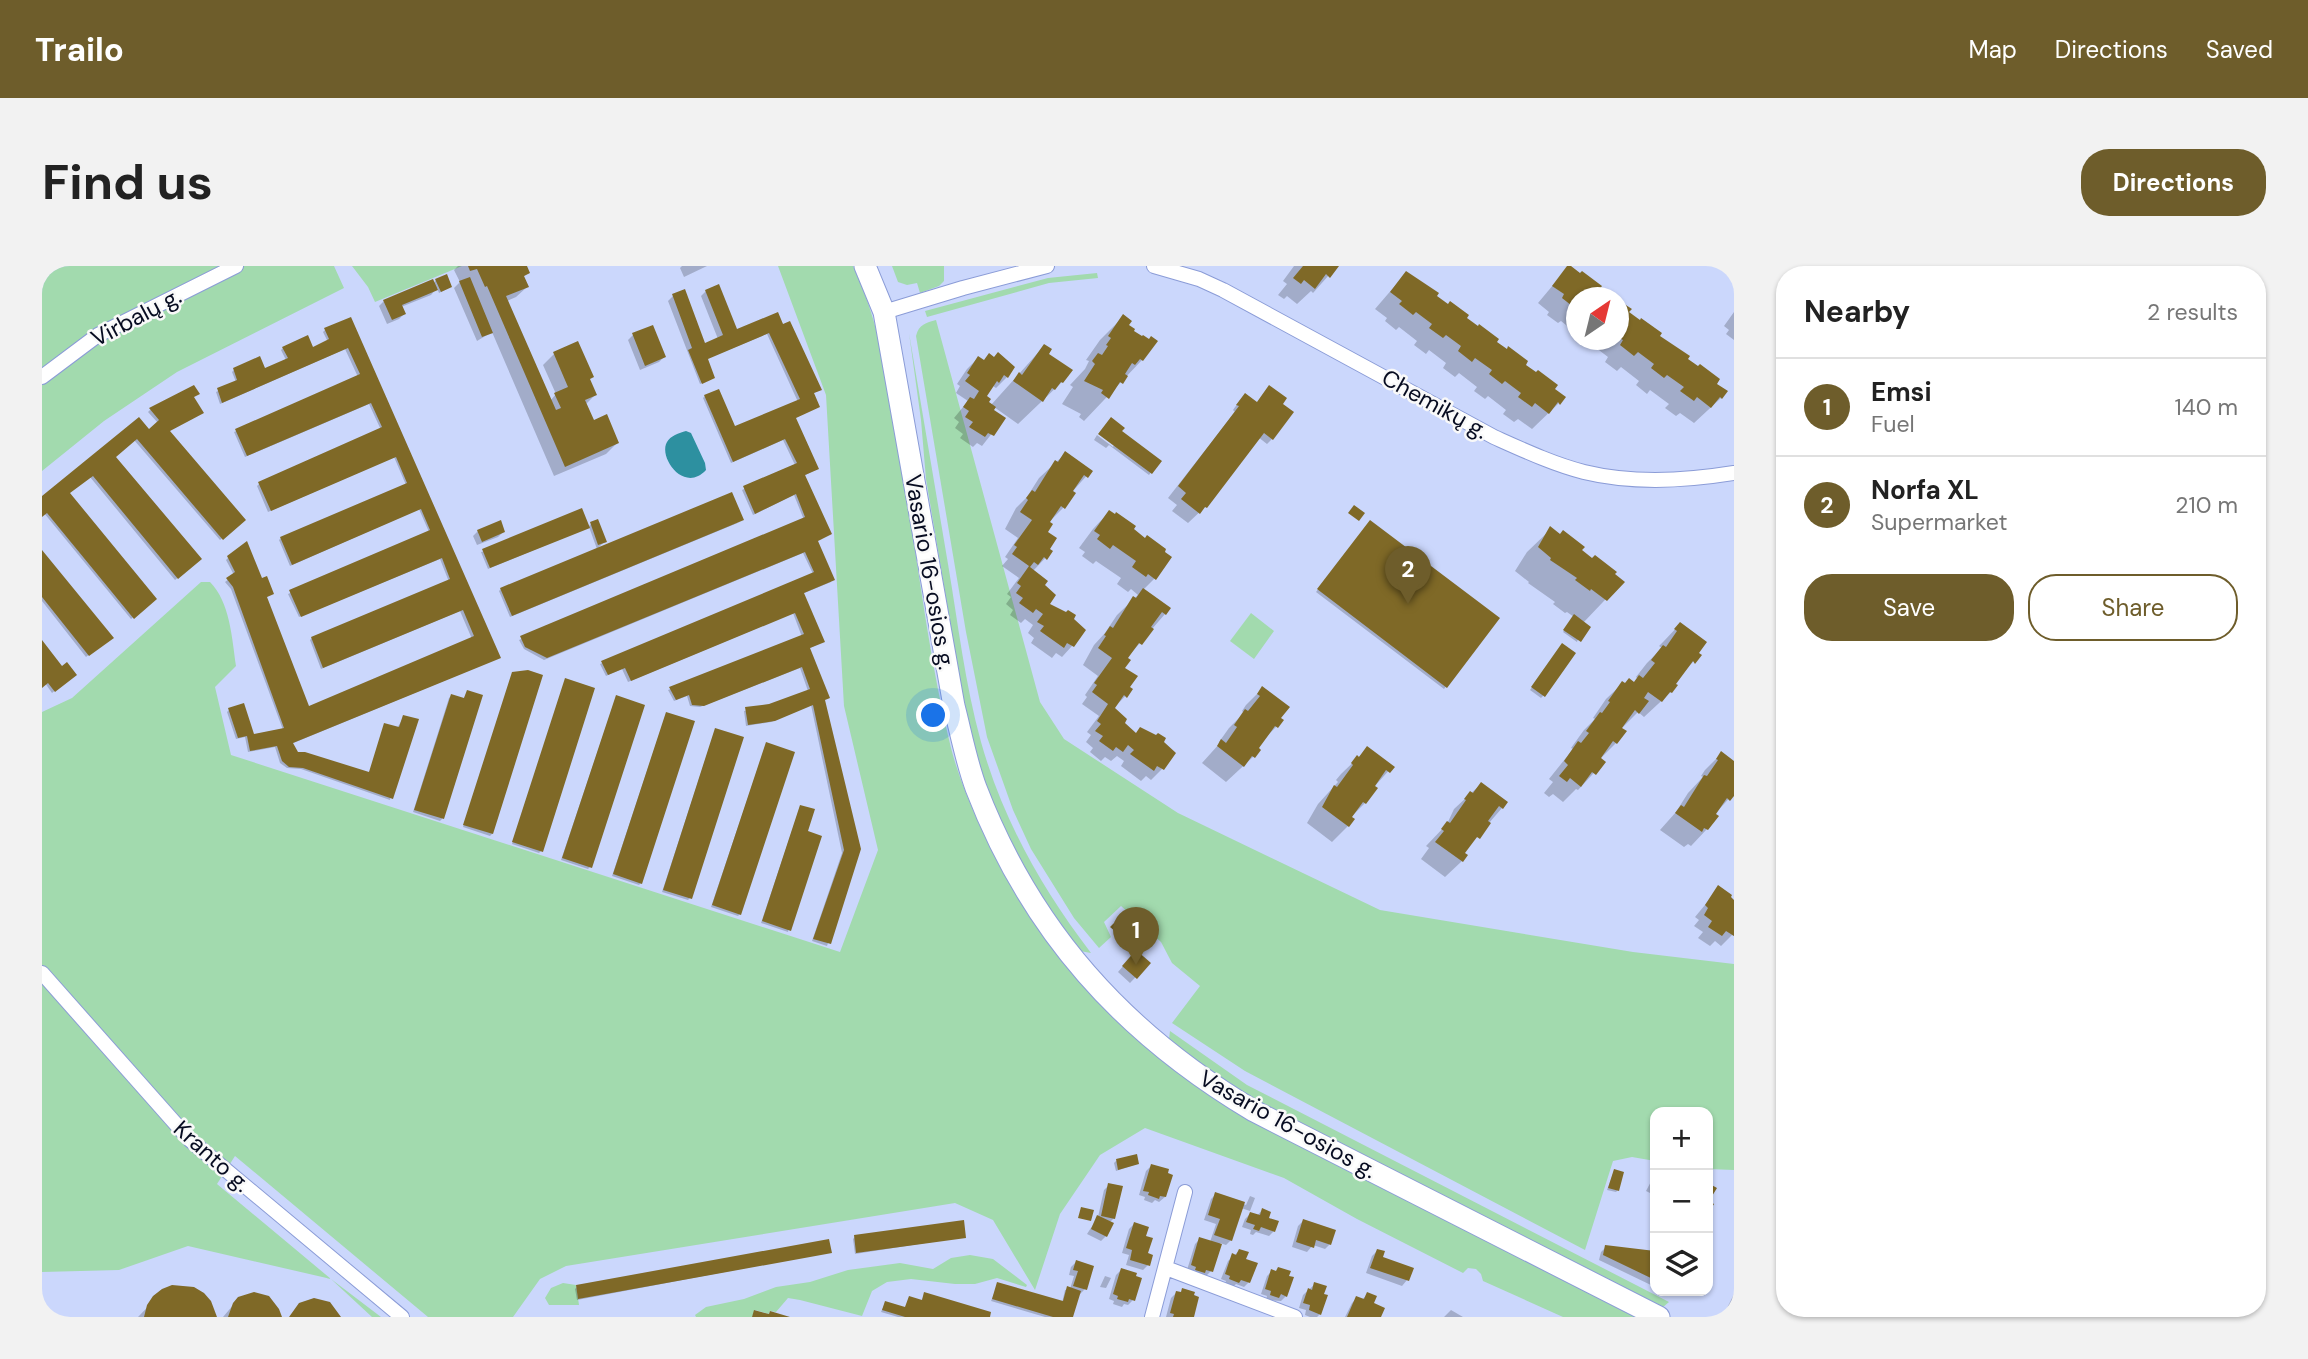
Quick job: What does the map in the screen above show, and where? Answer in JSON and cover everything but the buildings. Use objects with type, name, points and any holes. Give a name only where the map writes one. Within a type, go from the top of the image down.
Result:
[{"type":"main road","name":"Vasario 16-osios g.","points":[[865,266],[884,312],[954,706],[964,748],[976,786],[1007,860],[1062,946],[1131,1021],[1189,1070],[1218,1089],[1278,1124],[1660,1317]]},
{"type":"street","name":"Virbalų g.","points":[[42,377],[97,335],[236,266]]},
{"type":"street","points":[[884,312],[1047,266]]},
{"type":"street","name":"Chemikų g.","points":[[1154,266],[1199,279],[1223,290],[1494,437],[1534,455],[1585,472],[1622,478],[1704,478],[1734,473]]},
{"type":"street","name":"Kranto g.","points":[[42,973],[190,1140],[402,1317]]},
{"type":"street","points":[[1152,1317],[1185,1192]]},
{"type":"street","points":[[1166,1268],[1295,1317]]},
{"type":"shaded area","points":[[42,266],[334,266],[344,288],[177,372],[104,421],[42,471]]},
{"type":"shaded area","points":[[352,266],[462,266],[375,302],[368,287]]},
{"type":"shaded area","points":[[778,266],[853,266],[873,320],[887,377],[931,652],[954,758],[972,808],[1004,873],[1029,916],[1058,956],[1090,993],[1125,1027],[1162,1059],[1244,1117],[1637,1317],[1563,1317],[1483,1281],[1476,1269],[1468,1268],[1463,1273],[1284,1178],[1145,1128],[1100,1155],[1060,1214],[1035,1290],[993,1220],[955,1203],[566,1266],[540,1279],[513,1317],[428,1317],[235,1156],[217,1184],[331,1279],[188,1246],[119,1270],[42,1272],[42,712],[72,698],[201,582],[210,582],[217,590],[226,610],[236,666],[215,687],[231,755],[840,952],[878,850],[844,706],[826,395]]},
{"type":"shaded area","points":[[892,266],[944,266],[944,281],[939,286],[920,293],[917,283],[907,285],[898,282]]},
{"type":"shaded area","points":[[1097,273],[1098,278],[1049,283],[927,317],[925,311],[1048,278]]},
{"type":"shaded area","points":[[936,320],[1040,702],[1064,739],[1178,813],[1380,910],[1633,952],[1734,964],[1734,1170],[1713,1169],[1713,1107],[1650,1107],[1650,1160],[1632,1157],[1613,1161],[1585,1250],[1245,1071],[1172,1023],[1200,986],[1172,963],[1161,942],[1121,906],[1104,922],[1111,937],[1099,948],[1074,918],[1031,849],[1013,810],[987,737],[966,632],[916,336],[921,326]]},
{"type":"shaded area","points":[[909,333],[966,676],[981,742],[1001,799],[1026,853],[1056,904],[1091,953],[1076,948],[1022,867],[987,789],[975,749],[965,711],[926,479]]},
{"type":"shaded area","points":[[686,431],[691,433],[706,470],[689,478],[675,471],[666,456],[665,448],[670,438]]},
{"type":"shaded area","points":[[1251,613],[1274,631],[1254,659],[1230,641]]},
{"type":"shaded area","points":[[1170,1031],[1247,1085],[1650,1292],[1650,1296],[1657,1296],[1669,1302],[1662,1308],[1268,1106],[1237,1089],[1169,1039]]},
{"type":"shaded area","points":[[970,1255],[993,1259],[1027,1285],[1026,1287],[997,1278],[975,1284],[911,1279],[887,1282],[872,1291],[862,1316],[788,1298],[776,1312],[770,1311],[769,1314],[755,1310],[752,1317],[695,1315],[706,1307],[848,1270],[900,1263],[933,1269],[951,1258]]},
{"type":"shaded area","points":[[331,1279],[381,1317],[372,1317]]},
{"type":"shaded area","points":[[563,1283],[576,1285],[579,1305],[549,1305],[545,1298],[551,1288]]},
{"type":"place","name":"Norfa XL","points":[[1408,604]]},
{"type":"place","name":"Emsi","points":[[1136,965]]}]
